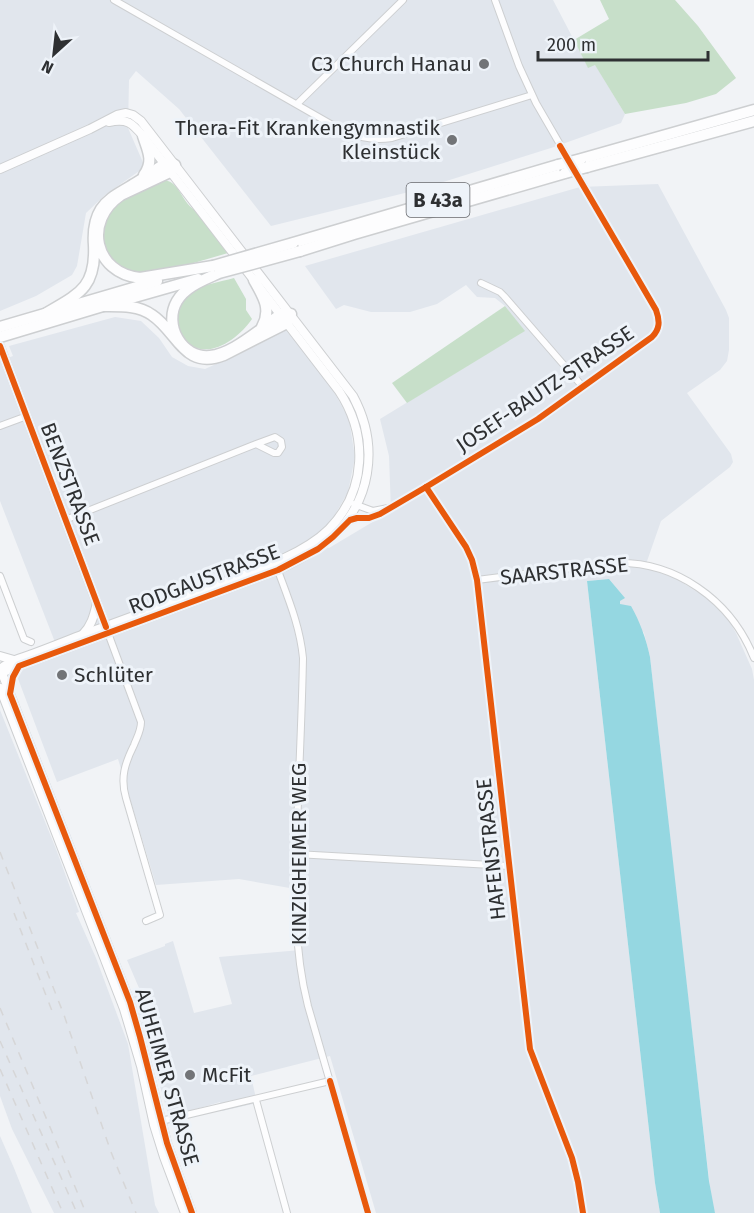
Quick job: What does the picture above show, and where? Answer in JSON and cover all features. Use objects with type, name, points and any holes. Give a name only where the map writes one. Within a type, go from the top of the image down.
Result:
[{"type":"highway","name":"B 43a","points":[[0,337],[7,329],[45,314],[296,247],[354,234],[562,169],[745,120],[754,110]]},
{"type":"highway","points":[[138,181],[148,170],[150,162],[143,136]]},
{"type":"highway","points":[[45,314],[74,297],[92,274],[94,224],[99,212],[111,198],[138,181],[170,167]]},
{"type":"highway","points":[[170,167],[121,195],[110,205],[99,225],[100,250],[112,266],[133,277],[216,270]]},
{"type":"highway","name":"B 43a","points":[[7,329],[103,306],[216,270]]},
{"type":"highway","points":[[216,270],[182,294],[171,319],[178,339],[193,353],[213,356],[286,317]]},
{"type":"highway","points":[[255,280],[267,307],[267,317],[259,330]]},
{"type":"highway","points":[[103,306],[134,307],[147,312],[162,323],[186,351],[195,356],[207,358],[224,355],[286,317]]},
{"type":"main road","name":"RODGAUSTRASSE","points":[[17,663],[318,549],[346,522],[354,510],[366,478],[369,454],[366,428],[353,396],[255,280],[170,167],[147,126],[133,115],[126,113],[117,115],[98,126]]},
{"type":"main road","name":"RODGAUSTRASSE","points":[[0,169],[112,121],[123,120],[132,124],[170,167],[286,317]]},
{"type":"main road","name":"BENZSTRASSE","points":[[0,346],[107,630]]},
{"type":"main road","name":"RODGAUSTRASSE","points":[[276,566],[320,537],[333,524],[354,510]]},
{"type":"main road","points":[[80,636],[93,620],[97,603]]},
{"type":"main road","name":"RODGAUSTRASSE","points":[[0,670],[6,671],[17,663],[80,636],[107,630]]},
{"type":"main road","points":[[0,656],[17,663],[10,693]]},
{"type":"main road","name":"AUHEIMER STRASSE","points":[[0,670],[124,1010],[141,1066],[154,1125],[185,1213]]},
{"type":"main road","name":"AUHEIMER STRASSE","points":[[0,688],[130,1002],[161,1121],[192,1213]]},
{"type":"street","points":[[114,0],[347,132],[364,138],[382,139],[402,135],[532,95]]},
{"type":"street","points":[[297,104],[403,0]]},
{"type":"street","name":"JOSEF-BAUTZ-STRASSE","points":[[354,510],[372,517],[426,488],[538,419],[652,338],[658,328],[658,317],[532,95],[495,0]]},
{"type":"street","points":[[481,283],[504,296],[583,387]]},
{"type":"street","points":[[0,426],[27,416]]},
{"type":"street","points":[[65,520],[256,444]]},
{"type":"street","name":"HAFENSTRASSE","points":[[426,488],[466,547],[477,580],[531,1049],[572,1158],[583,1213]]},
{"type":"street","points":[[354,510],[373,512],[391,508]]},
{"type":"street","name":"SAARSTRASSE","points":[[477,580],[612,563],[630,562],[650,566],[680,577],[713,599],[738,627],[754,658]]},
{"type":"street","name":"KINZIGHEIMER WEG","points":[[276,566],[297,621],[303,658],[296,854],[296,919],[301,974],[308,1006],[368,1213]]},
{"type":"street","points":[[0,576],[24,639],[31,642]]},
{"type":"street","points":[[107,630],[141,722],[140,732],[126,761],[123,782],[160,915],[146,921]]},
{"type":"street","points":[[296,854],[509,866]]},
{"type":"street","points":[[161,1121],[330,1082]]},
{"type":"street","points":[[256,1100],[287,1213]]},
{"type":"shaded area","points":[[0,0],[553,0],[588,67],[595,64],[625,114],[621,123],[554,147],[421,189],[271,226],[179,109],[136,71],[129,80],[128,128],[145,167],[105,195],[86,213],[77,266],[72,275],[36,296],[0,311]]},
{"type":"shaded area","points":[[658,184],[729,318],[727,361],[720,370],[687,393],[731,454],[733,462],[730,467],[661,521],[645,567],[677,579],[717,607],[736,633],[752,669],[754,680],[754,1213],[715,1213],[712,1205],[650,657],[644,633],[620,604],[624,597],[609,579],[587,581],[660,1213],[376,1213],[330,1056],[251,1076],[257,1103],[222,1111],[220,1102],[169,1117],[134,996],[139,988],[127,960],[173,941],[194,1013],[232,1004],[219,957],[301,950],[299,923],[301,890],[239,879],[156,885],[118,759],[57,782],[17,676],[23,670],[60,655],[0,501],[0,361],[13,356],[9,346],[115,317],[141,321],[159,338],[172,357],[188,366],[205,369],[285,329],[328,381],[349,419],[355,457],[348,492],[332,520],[312,539],[329,548],[391,511],[389,456],[380,419],[524,331],[505,306],[495,298],[477,297],[466,285],[437,304],[410,312],[371,312],[344,305],[336,309],[305,266],[580,187]]},
{"type":"shaded area","points":[[0,710],[56,849],[79,912],[76,913],[96,958],[128,1044],[155,1205],[159,1213],[54,1213],[12,1129],[0,1096]]},
{"type":"shaded area","points":[[0,1136],[14,1168],[32,1213],[0,1213]]},
{"type":"green space","points":[[600,0],[675,0],[698,26],[736,78],[716,94],[686,103],[625,114],[595,65],[588,68],[574,40],[609,19]]},
{"type":"green space","points":[[162,180],[173,183],[228,253],[149,276],[140,276],[112,265],[99,234],[111,206]]},
{"type":"green space","points":[[234,278],[246,299],[246,310],[252,319],[238,335],[219,347],[199,349],[190,344],[179,330],[179,312],[182,302],[200,287]]},
{"type":"green space","points":[[505,306],[525,331],[407,403],[392,383]]},
{"type":"water","points":[[609,579],[625,598],[620,601],[620,604],[631,606],[645,637],[650,657],[709,1181],[715,1213],[660,1213],[587,581]]},
{"type":"railway","points":[[0,852],[64,1015],[111,1152],[136,1213]]},
{"type":"railway","points":[[14,913],[54,1016]]},
{"type":"railway","points":[[0,1008],[86,1213]]},
{"type":"railway","points":[[0,1041],[77,1213]]},
{"type":"railway","points":[[0,1069],[63,1213]]},
{"type":"cycle path","points":[[192,1213],[167,1143],[130,1002],[10,694],[13,677],[19,666],[278,570],[318,549],[350,520],[380,514],[538,419],[652,337],[659,325],[656,310],[560,146]]},
{"type":"cycle path","points":[[0,346],[106,627]]},
{"type":"cycle path","points":[[426,487],[466,547],[477,580],[530,1049],[572,1158],[583,1213]]},
{"type":"cycle path","points":[[330,1081],[368,1213]]},
{"type":"place","name":"C3 Church Hanau","points":[[484,64]]},
{"type":"place","name":"Thera-Fit Krankengymnastik Kleinstück","points":[[452,140]]},
{"type":"place","name":"Schlüter","points":[[62,675]]},
{"type":"place","name":"McFit","points":[[190,1075]]}]
